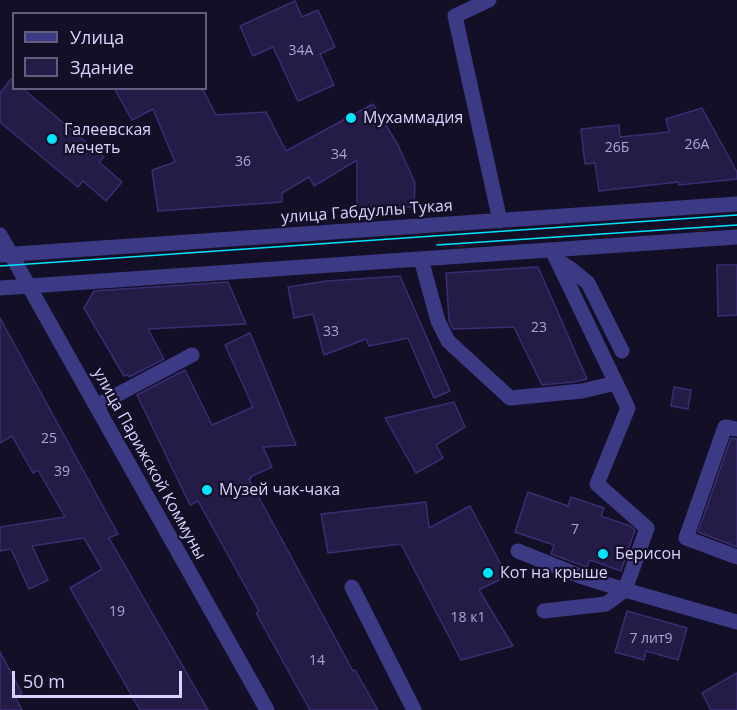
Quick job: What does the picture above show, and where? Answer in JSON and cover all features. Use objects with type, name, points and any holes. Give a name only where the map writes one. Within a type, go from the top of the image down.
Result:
[{"type":"street","points":[[489,0],[455,16],[500,221]]},
{"type":"street","name":"улица Габдуллы Тукая","points":[[5,255],[737,204]]},
{"type":"street","name":"улица Парижской Коммуны","points":[[0,235],[5,255],[28,286],[267,710]]},
{"type":"street","points":[[0,288],[421,259],[555,255],[737,237]]},
{"type":"street","points":[[555,255],[588,283],[622,351]]},
{"type":"street","points":[[544,611],[606,604],[625,590],[647,528],[597,484],[628,408],[555,255]]},
{"type":"street","points":[[421,259],[438,321],[448,341],[510,398],[582,391],[616,383]]},
{"type":"street","points":[[96,406],[192,355]]},
{"type":"street","points":[[737,429],[725,427],[686,538],[737,557]]},
{"type":"street","points":[[518,551],[580,576],[737,622]]},
{"type":"street","points":[[352,587],[414,710]]},
{"type":"building","points":[[295,1],[302,17],[318,10],[335,47],[320,54],[334,85],[298,101],[273,47],[253,56],[240,26]]},
{"type":"building","name":"Галеевская мечеть","points":[[11,79],[12,90],[24,90],[104,157],[99,162],[122,182],[106,201],[83,181],[78,187],[0,122],[0,93]]},
{"type":"building","points":[[115,90],[203,90],[216,115],[266,112],[286,151],[373,104],[398,145],[415,183],[414,207],[357,208],[357,160],[314,186],[309,177],[282,193],[282,202],[158,211],[152,170],[175,162],[153,109],[132,120]]},
{"type":"building","points":[[702,108],[737,172],[737,179],[679,185],[678,182],[599,191],[595,163],[585,164],[581,129],[619,125],[620,137],[669,132],[666,119]]},
{"type":"building","points":[[717,265],[737,265],[737,315],[718,316]]},
{"type":"building","points":[[538,267],[587,379],[542,385],[514,327],[453,329],[449,321],[446,273]]},
{"type":"building","points":[[400,276],[450,391],[434,398],[408,338],[369,346],[366,339],[324,355],[313,314],[294,318],[288,287],[327,281]]},
{"type":"building","points":[[228,282],[246,324],[148,329],[164,359],[129,377],[124,376],[84,308],[94,291]]},
{"type":"building","points":[[0,318],[118,534],[109,538],[208,710],[140,710],[70,588],[102,569],[84,538],[32,546],[48,580],[29,589],[11,549],[0,551],[0,527],[65,517],[38,470],[33,473],[12,436],[0,443]]},
{"type":"building","points":[[250,333],[296,445],[263,447],[272,467],[249,479],[353,671],[355,670],[378,710],[310,710],[256,613],[259,611],[198,501],[190,505],[137,395],[185,370],[212,425],[253,407],[225,345]]},
{"type":"building","points":[[674,387],[691,390],[688,409],[671,406]]},
{"type":"building","points":[[454,402],[465,427],[436,445],[443,458],[416,473],[385,418]]},
{"type":"building","points":[[731,438],[737,439],[737,547],[698,532]]},
{"type":"building","points":[[528,492],[568,506],[571,497],[604,508],[601,516],[635,530],[621,571],[590,560],[587,567],[551,554],[554,545],[515,532]]},
{"type":"building","points":[[426,502],[429,528],[470,506],[507,576],[479,590],[513,646],[461,660],[401,544],[328,553],[321,514]]},
{"type":"building","points":[[627,611],[687,628],[678,660],[646,651],[644,660],[615,652]]},
{"type":"building","points":[[0,652],[22,693],[15,697],[22,710],[0,710]]},
{"type":"building","points":[[737,673],[737,710],[711,710],[702,693]]},
{"type":"tram line","points":[[0,266],[737,215]]},
{"type":"tram line","points":[[437,245],[737,225]]},
{"type":"place","name":"Мухаммадия","points":[[351,118]]},
{"type":"place","name":"Галеевская мечеть","points":[[52,139]]},
{"type":"place","name":"Музей чак-чака","points":[[207,490]]},
{"type":"place","name":"Берисон","points":[[603,554]]},
{"type":"place","name":"Кот на крыше","points":[[488,573]]}]
